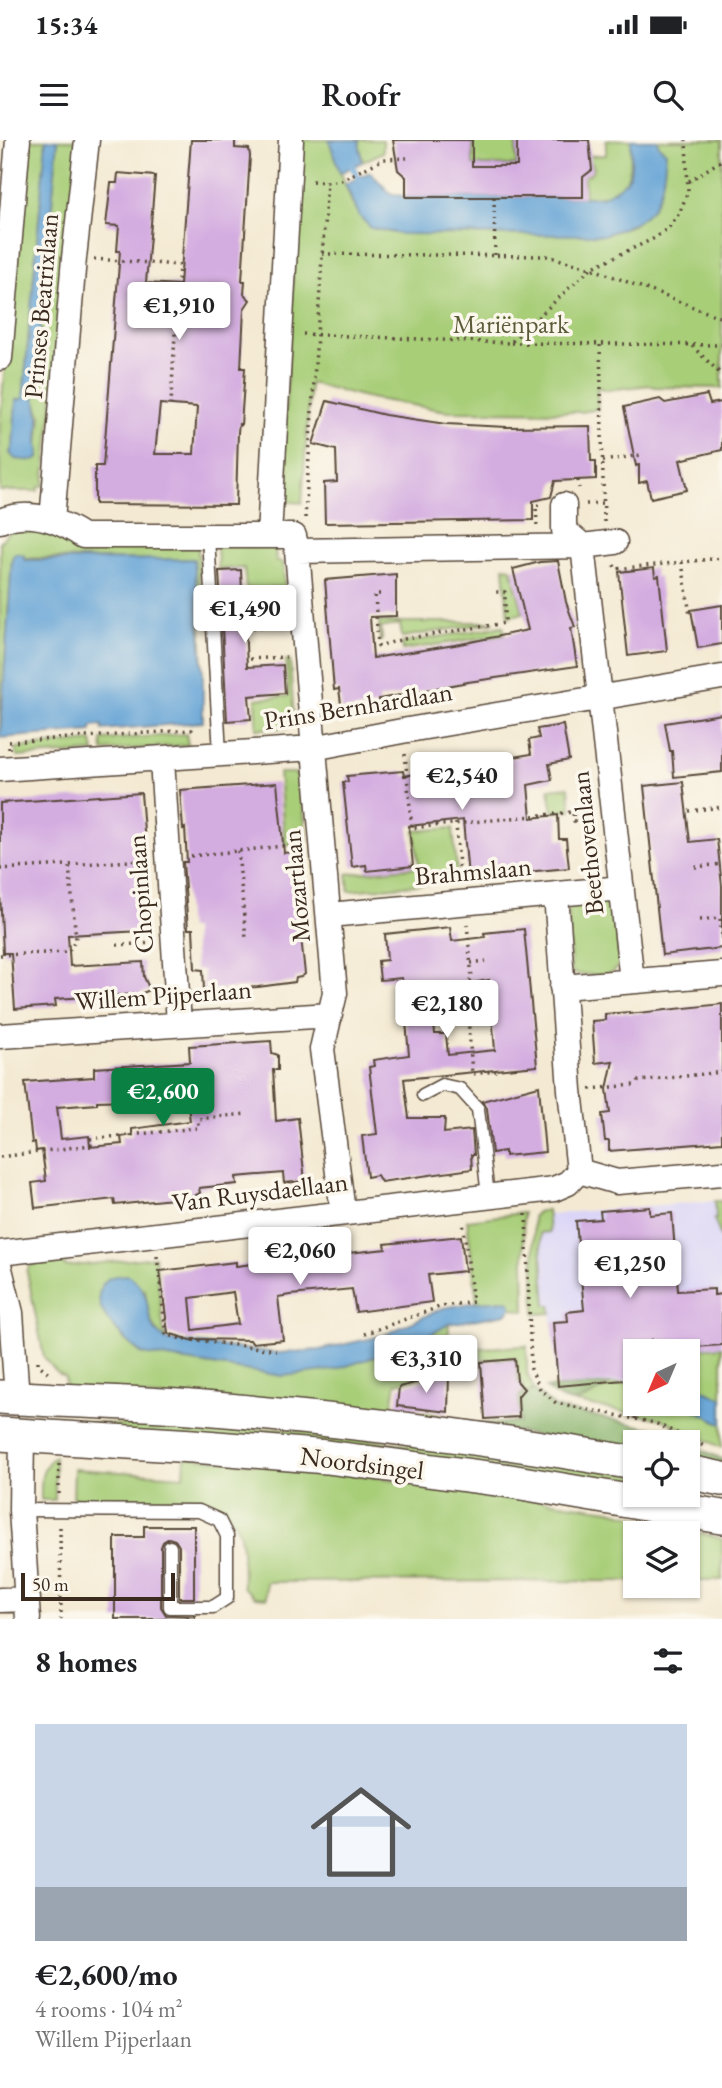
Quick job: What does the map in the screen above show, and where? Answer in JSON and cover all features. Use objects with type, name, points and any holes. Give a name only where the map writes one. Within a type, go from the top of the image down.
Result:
[{"type":"main road","points":[[8,1397],[11,1434]]},
{"type":"main road","name":"Noordsingel","points":[[8,1397],[190,1407],[283,1416],[475,1438],[623,1461]]},
{"type":"main road","name":"Noordsingel","points":[[11,1434],[327,1457],[504,1480],[722,1517]]},
{"type":"main road","points":[[700,1463],[722,1479]]},
{"type":"street","name":"Prinses Beatrixlaan","points":[[0,358],[7,173],[19,140]]},
{"type":"street","name":"Prinses Beatrixlaan","points":[[52,520],[86,140]]},
{"type":"street","points":[[269,536],[291,140]]},
{"type":"street","points":[[571,496],[564,530],[600,544]]},
{"type":"street","points":[[0,521],[9,517],[28,516],[52,520],[83,536],[294,536],[297,551],[600,544]]},
{"type":"street","points":[[600,544],[600,699]]},
{"type":"street","name":"Mozartlaan","points":[[297,551],[335,993],[321,1049],[343,1212]]},
{"type":"street","name":"Prins Bernhardlaan","points":[[2,760],[162,760],[313,748],[722,677]]},
{"type":"street","name":"Beethovenlaan","points":[[600,699],[632,981]]},
{"type":"street","name":"Chopinlaan","points":[[162,760],[179,1024]]},
{"type":"street","name":"Brahmslaan","points":[[329,915],[622,888]]},
{"type":"street","name":"Beethovenlaan","points":[[556,894],[570,1090],[579,1171]]},
{"type":"street","points":[[562,987],[722,974]]},
{"type":"street","name":"Willem Pijperlaan","points":[[0,1036],[330,1014]]},
{"type":"street","points":[[579,1171],[617,1182],[722,1173]]},
{"type":"street","name":"Van Ruysdaellaan","points":[[0,1253],[554,1189],[568,1183],[579,1171]]},
{"type":"street","points":[[0,1269],[11,1313],[8,1397]]},
{"type":"street","points":[[0,1600],[28,1609],[21,1510],[11,1434]]},
{"type":"lane","points":[[208,536],[220,754]]},
{"type":"lane","points":[[423,1095],[442,1085],[460,1089],[478,1110],[488,1196]]},
{"type":"lane","points":[[21,1510],[199,1511],[219,1520],[227,1536],[228,1598],[213,1607],[170,1607],[170,1547]]},
{"type":"path","points":[[510,343],[591,268],[655,238],[669,227],[680,212],[688,191],[686,140]]},
{"type":"path","points":[[309,527],[304,518],[327,182],[341,180],[384,159],[407,158]]},
{"type":"path","points":[[689,181],[722,159]]},
{"type":"path","points":[[494,197],[495,255]]},
{"type":"path","points":[[322,254],[547,256],[591,268],[722,318]]},
{"type":"path","points":[[92,259],[179,265],[171,404]]},
{"type":"path","points":[[317,335],[510,343],[722,345]]},
{"type":"path","points":[[600,345],[604,503],[600,544],[616,569],[722,558]]},
{"type":"path","points":[[692,346],[722,374]]},
{"type":"path","points":[[603,461],[641,454]]},
{"type":"path","points":[[571,496],[578,480]]},
{"type":"path","points":[[537,531],[536,505],[571,496],[604,503]]},
{"type":"path","points":[[681,562],[690,615]]},
{"type":"path","points":[[380,594],[375,594],[378,646],[404,639],[505,623],[505,592],[496,592]]},
{"type":"path","points":[[246,628],[303,623]]},
{"type":"path","points":[[250,659],[306,655]]},
{"type":"path","points":[[2,760],[9,750],[9,742],[192,730],[193,736],[198,736]]},
{"type":"path","points":[[402,731],[412,828],[573,812],[575,821],[614,816]]},
{"type":"path","points":[[689,811],[722,807]]},
{"type":"path","points":[[456,823],[472,978],[466,986],[472,1074],[496,1071]]},
{"type":"path","points":[[0,869],[167,859],[321,842]]},
{"type":"path","points":[[238,851],[246,939]]},
{"type":"path","points":[[695,867],[722,864]]},
{"type":"path","points":[[0,955],[68,952],[76,939],[69,865]]},
{"type":"path","points":[[700,920],[720,918],[722,935]]},
{"type":"path","points":[[117,945],[173,942]]},
{"type":"path","points":[[471,963],[486,961]]},
{"type":"path","points":[[468,1019],[492,1017]]},
{"type":"path","points":[[570,1090],[634,1085],[639,1081],[722,1072]]},
{"type":"path","points":[[0,1157],[91,1145],[90,1139],[198,1128],[198,1119],[245,1114]]},
{"type":"path","points":[[526,1192],[531,1369],[540,1389],[556,1403],[656,1423],[664,1430]]},
{"type":"path","points":[[364,1334],[442,1306],[473,1302],[460,1200]]},
{"type":"path","points":[[154,1234],[166,1334],[178,1338],[276,1350]]},
{"type":"path","points":[[635,1420],[636,1416]]},
{"type":"shaded area","points":[[722,1200],[722,1392],[700,1365],[700,1339],[623,1339],[623,1382],[557,1388],[551,1306],[546,1305],[540,1233],[549,1231],[547,1214]]},
{"type":"green space","points":[[24,140],[46,140],[23,400],[16,400],[10,453],[38,446],[41,415],[34,397],[58,140],[80,140],[44,486],[39,486],[38,491],[0,491],[0,422]]},
{"type":"green space","name":"Mariënpark","points":[[301,140],[329,140],[352,203],[371,228],[400,234],[604,235],[633,225],[653,208],[657,140],[722,140],[722,388],[650,385],[607,390],[597,387],[598,409],[582,412],[447,411],[369,398],[310,383],[302,503],[280,501]]},
{"type":"green space","points":[[359,140],[383,140],[383,152],[362,162]]},
{"type":"green space","points":[[473,140],[516,140],[516,165],[473,165]]},
{"type":"green space","points":[[606,140],[631,140],[628,175],[619,189],[600,196],[585,197],[584,175],[589,175],[594,168],[584,156],[606,155]]},
{"type":"green space","points":[[36,526],[52,536],[69,541],[198,545],[203,669],[194,560],[12,558],[0,730],[0,542],[12,528]]},
{"type":"green space","points":[[217,545],[275,545],[276,562],[283,562],[287,623],[284,623],[281,587],[246,588],[244,568],[218,569]]},
{"type":"green space","points":[[504,567],[511,568],[523,613],[508,617]]},
{"type":"green space","points":[[379,622],[495,622],[402,637],[400,624],[381,628],[380,641]]},
{"type":"green space","points":[[503,626],[505,634],[403,650],[402,643]]},
{"type":"green space","points":[[286,660],[290,660],[294,720],[287,728],[257,729],[256,699],[288,696]]},
{"type":"green space","points":[[186,734],[188,745],[103,751],[102,740]]},
{"type":"green space","points":[[92,741],[94,752],[17,757],[16,748]]},
{"type":"green space","points":[[279,773],[295,773],[300,776],[307,843],[285,845]]},
{"type":"green space","points":[[569,787],[571,810],[553,812],[549,789]]},
{"type":"green space","points":[[453,828],[458,881],[349,891],[347,874],[419,867],[415,831]]},
{"type":"green space","points":[[607,900],[614,908],[620,963],[613,972],[607,974],[576,974],[571,971],[568,908],[577,901]]},
{"type":"green space","points":[[715,1201],[722,1201],[722,1240],[714,1219]]},
{"type":"green space","points":[[547,1210],[549,1232],[540,1233],[546,1305],[551,1305],[552,1313],[535,1314],[533,1216],[537,1212]]},
{"type":"green space","points":[[523,1213],[525,1311],[511,1308],[507,1300],[477,1302],[467,1220]]},
{"type":"green space","points":[[155,1257],[164,1333],[168,1340],[156,1331],[153,1325],[145,1289],[106,1317],[125,1340],[142,1354],[283,1376],[412,1345],[449,1324],[447,1372],[396,1383],[392,1407],[450,1417],[450,1423],[66,1389],[65,1377],[57,1373],[44,1357],[27,1272],[30,1265],[64,1260],[65,1267]]},
{"type":"green space","points":[[527,1346],[527,1373],[534,1390],[519,1396],[523,1392],[523,1386],[518,1381],[516,1358],[481,1360],[480,1348]]},
{"type":"green space","points":[[722,1347],[722,1398],[700,1388],[700,1349]]},
{"type":"green space","points":[[611,1384],[623,1384],[623,1412],[576,1403]]},
{"type":"green space","points":[[611,1384],[586,1398],[571,1402],[546,1388]]},
{"type":"green space","points":[[534,1390],[556,1408],[659,1430],[623,1430],[623,1453],[479,1424],[520,1422],[519,1396]]},
{"type":"green space","points":[[700,1412],[722,1424],[722,1448],[700,1437],[700,1430],[685,1430],[662,1419],[646,1416],[700,1416]]},
{"type":"green space","points":[[66,1421],[217,1430],[281,1428],[623,1473],[623,1490],[66,1426]]},
{"type":"green space","points":[[700,1449],[722,1459],[722,1470],[700,1466]]},
{"type":"green space","points":[[55,1457],[55,1500],[41,1500],[44,1470]]},
{"type":"green space","points":[[185,1457],[324,1470],[610,1510],[652,1521],[623,1521],[623,1581],[266,1582],[266,1598],[255,1597],[243,1587],[240,1534],[228,1514],[218,1506],[203,1499],[73,1499],[74,1469],[184,1476]]},
{"type":"green space","points":[[700,1533],[722,1539],[722,1580],[700,1580]]},
{"type":"water","points":[[46,140],[58,140],[34,396],[39,413],[39,458],[34,461],[15,459],[10,453],[16,400],[23,399]]},
{"type":"water","points":[[329,140],[359,140],[362,162],[340,173]]},
{"type":"water","points":[[631,140],[657,140],[666,152],[662,185],[658,198],[645,216],[604,235],[400,234],[371,228],[360,217],[345,184],[370,172],[390,193],[406,197],[602,197],[626,181],[631,169]]},
{"type":"water","points":[[15,553],[24,555],[24,560],[194,559],[203,669],[203,722],[102,730],[102,725],[92,726],[92,731],[0,738],[12,558]]},
{"type":"water","points":[[128,1275],[144,1292],[153,1326],[158,1334],[168,1340],[278,1353],[319,1350],[382,1336],[443,1308],[507,1300],[511,1308],[506,1314],[449,1324],[412,1345],[334,1370],[283,1376],[142,1354],[111,1324],[99,1297],[106,1281],[112,1277]]},
{"type":"water","points":[[700,1388],[722,1398],[722,1424],[700,1412]]},
{"type":"building","points":[[191,140],[235,140],[235,148],[249,149],[250,156],[242,281],[245,281],[244,294],[250,300],[244,309],[241,368],[245,368],[241,425],[239,424],[238,432],[236,505],[95,504],[95,466],[103,466],[120,251],[117,251],[119,226],[106,225],[111,183],[117,183],[118,173],[155,176],[146,283],[180,285]],"holes":[[[160,404],[197,407],[194,454],[155,454]]]},
{"type":"building","points":[[393,140],[472,140],[472,166],[517,166],[517,140],[589,140],[592,170],[583,177],[583,197],[406,197],[406,177],[398,170]]},
{"type":"building","points":[[707,395],[710,404],[722,402],[722,450],[680,460],[687,490],[651,498],[647,481],[639,483],[639,465],[636,466],[624,407],[660,399],[665,403]]},
{"type":"building","points":[[327,401],[385,415],[446,424],[507,427],[590,426],[591,461],[596,461],[596,479],[555,481],[551,497],[533,501],[533,520],[325,523],[324,483],[337,482],[336,450],[313,444]]},
{"type":"building","points":[[558,561],[566,602],[575,627],[571,628],[577,666],[468,682],[379,699],[380,705],[342,711],[339,689],[334,690],[325,580],[396,574],[396,616],[370,617],[373,658],[528,630],[513,569],[540,562]]},
{"type":"building","points":[[654,568],[655,577],[659,576],[667,651],[628,656],[619,572]]},
{"type":"building","points":[[241,570],[242,593],[277,591],[279,619],[245,621],[247,667],[283,665],[285,693],[249,696],[251,719],[227,721],[219,571]]},
{"type":"building","points":[[722,605],[722,644],[698,648],[691,610]]},
{"type":"building","points":[[722,714],[722,772],[674,777],[672,751],[665,723]]},
{"type":"building","points":[[563,725],[569,760],[549,764],[552,780],[528,785],[531,818],[558,815],[559,839],[566,839],[569,868],[468,877],[463,820],[409,826],[413,866],[367,871],[366,865],[352,867],[343,782],[348,782],[347,776],[403,771],[404,776],[531,754],[529,740],[539,738],[537,729]]},
{"type":"building","points":[[683,782],[690,842],[717,839],[722,886],[722,948],[662,955],[644,786]]},
{"type":"building","points":[[277,783],[284,853],[292,852],[305,974],[296,978],[295,982],[204,990],[203,970],[195,969],[193,929],[188,929],[183,862],[187,862],[180,790]]},
{"type":"building","points":[[141,793],[146,856],[138,857],[142,931],[68,935],[70,966],[143,962],[144,977],[150,990],[140,994],[55,999],[56,1006],[15,1009],[11,953],[3,953],[0,803]]},
{"type":"building","points":[[450,927],[452,941],[485,937],[484,933],[524,929],[537,1066],[404,1079],[409,1118],[445,1118],[444,1133],[472,1130],[472,1169],[381,1182],[377,1175],[367,1177],[362,1136],[377,1134],[369,1067],[374,1066],[373,1060],[409,1055],[402,978],[380,980],[378,961],[387,960],[385,934]],"holes":[[[489,980],[495,1050],[448,1055],[446,1034],[435,1034],[431,997],[434,996],[434,990]]]},
{"type":"building","points":[[722,1004],[722,1142],[609,1151],[602,1114],[610,1113],[607,1089],[613,1061],[595,1063],[592,1021],[605,1020],[605,1014]]},
{"type":"building","points":[[271,1041],[272,1053],[278,1055],[278,1070],[273,1070],[276,1121],[298,1118],[305,1181],[284,1183],[283,1173],[236,1177],[237,1184],[199,1188],[200,1193],[192,1197],[115,1205],[114,1199],[35,1208],[32,1183],[46,1181],[42,1150],[36,1151],[35,1142],[32,1143],[25,1082],[94,1077],[94,1068],[190,1062],[189,1046]],"holes":[[[187,1098],[190,1121],[132,1129],[132,1135],[121,1137],[122,1144],[90,1147],[89,1136],[61,1139],[57,1107],[97,1104],[97,1101]]]},
{"type":"building","points":[[539,1086],[545,1152],[505,1156],[505,1151],[492,1153],[487,1108],[482,1101]]},
{"type":"building","points":[[650,1207],[650,1215],[672,1213],[678,1291],[714,1289],[714,1295],[722,1294],[722,1345],[700,1347],[700,1339],[623,1339],[623,1380],[558,1386],[553,1322],[568,1321],[567,1312],[584,1310],[576,1221],[601,1219],[600,1211]]},
{"type":"building","points":[[461,1236],[465,1271],[428,1275],[432,1302],[356,1312],[352,1289],[278,1297],[283,1340],[252,1343],[250,1340],[194,1341],[168,1333],[160,1271],[236,1262],[236,1266],[302,1258],[301,1255],[320,1253],[320,1256],[386,1249],[385,1244]],"holes":[[[233,1292],[238,1324],[193,1330],[190,1298]]]},
{"type":"building","points":[[515,1359],[517,1381],[524,1389],[518,1396],[519,1417],[485,1419],[481,1362]]},
{"type":"building","points":[[449,1374],[448,1412],[397,1406],[399,1387]]},
{"type":"building","points":[[144,1526],[194,1526],[194,1598],[179,1598],[179,1546],[175,1540],[169,1538],[161,1547],[161,1607],[166,1615],[195,1616],[195,1619],[115,1619],[115,1537],[144,1537]]},
{"type":"waterway","points":[[350,162],[361,183]]}]
